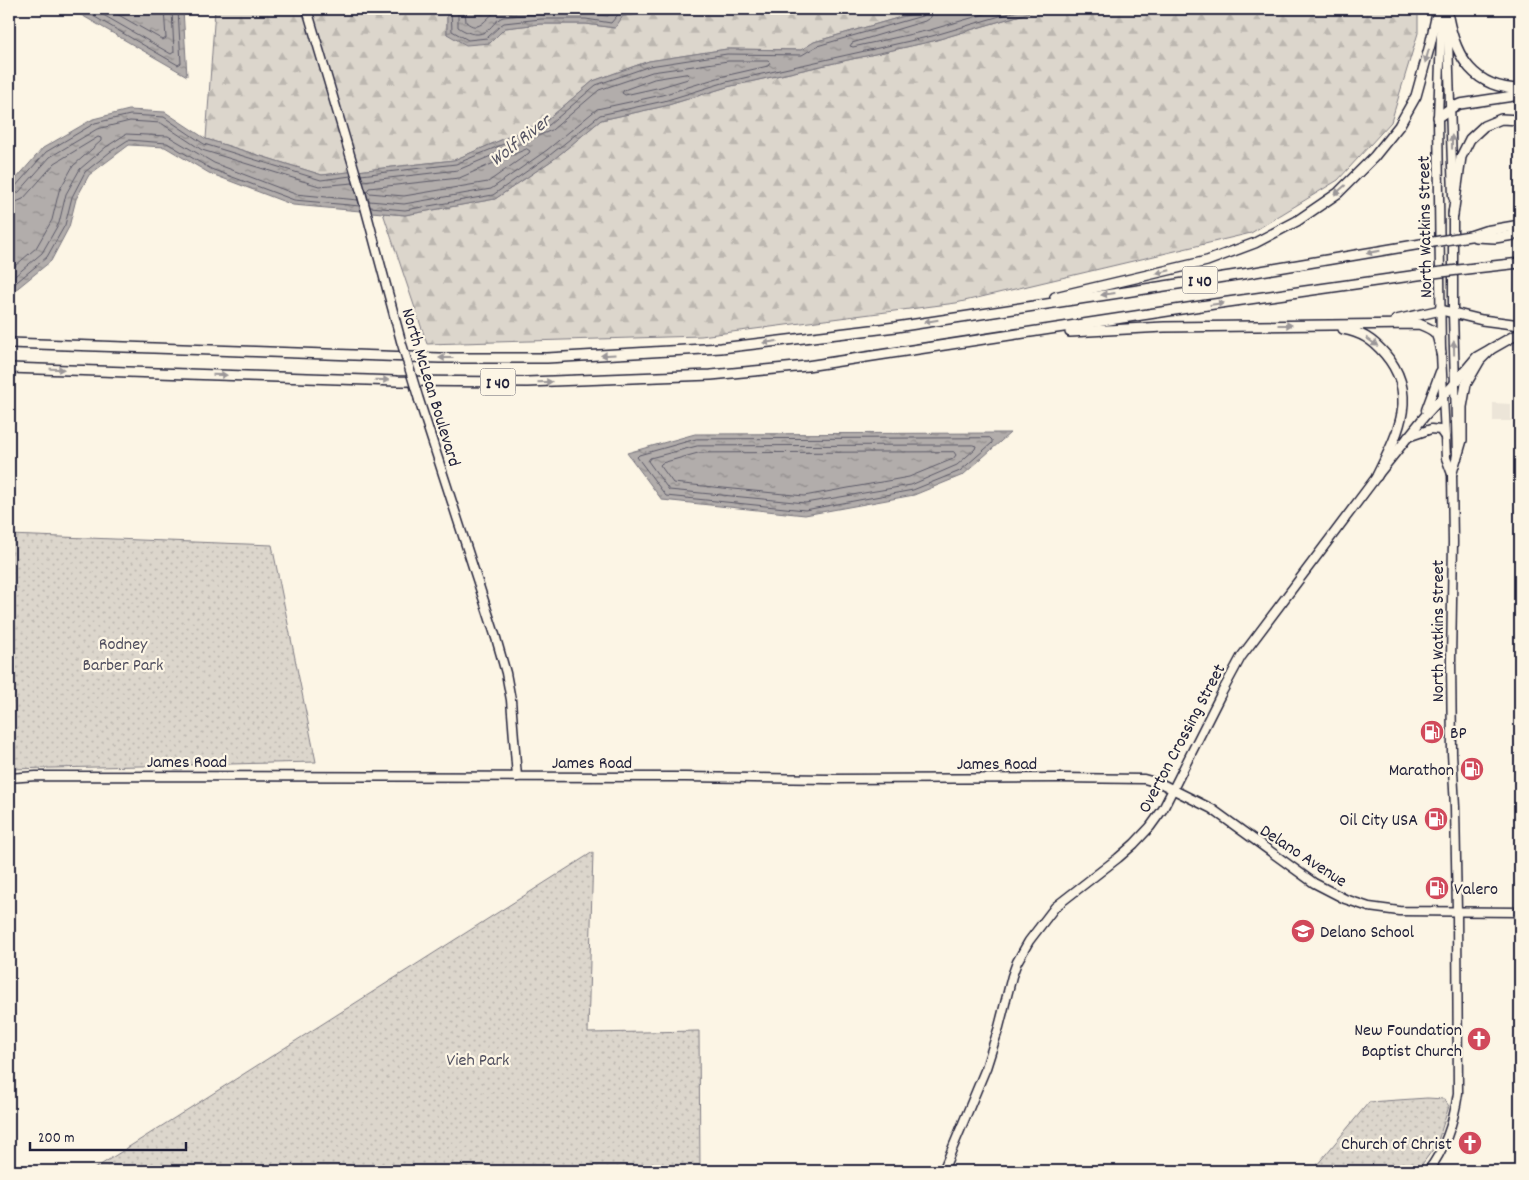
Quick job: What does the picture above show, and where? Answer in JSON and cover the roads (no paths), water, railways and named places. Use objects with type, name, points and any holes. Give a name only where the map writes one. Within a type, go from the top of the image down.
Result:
[{"type":"highway","points":[[997,310],[1207,261],[1255,243],[1305,215],[1338,193],[1374,157],[1399,126],[1416,96],[1440,9]]},
{"type":"highway","points":[[1447,13],[1451,33],[1460,55],[1471,71],[1486,82],[1512,89],[1520,89]]},
{"type":"highway","points":[[1438,117],[1460,104],[1520,95]]},
{"type":"highway","points":[[1453,215],[1461,157],[1470,139],[1484,126],[1502,119],[1520,120]]},
{"type":"highway","points":[[1485,232],[1500,224],[1520,220]]},
{"type":"highway","name":"I 40","points":[[9,343],[429,358],[547,358],[721,348],[896,327],[997,310],[1243,274],[1470,236],[1520,225]]},
{"type":"highway","points":[[1470,236],[1496,238],[1520,234]]},
{"type":"highway","name":"I 40","points":[[9,368],[397,381],[527,382],[730,373],[817,365],[1214,304],[1425,274],[1520,263]]},
{"type":"highway","points":[[1475,268],[1520,267]]},
{"type":"highway","points":[[1370,324],[1441,310],[1520,325]]},
{"type":"highway","points":[[996,338],[1156,327],[1419,324],[1433,329],[1437,333],[1441,352]]},
{"type":"highway","points":[[1310,325],[1355,331],[1377,345],[1393,363],[1402,381],[1404,400],[1401,420],[1395,440],[1377,476]]},
{"type":"highway","points":[[1454,383],[1477,357],[1514,336],[1520,335]]},
{"type":"highway","points":[[1457,457],[1462,440],[1462,407],[1466,384],[1480,360],[1491,349]]},
{"type":"main road","name":"North McLean Boulevard","points":[[307,9],[361,192],[401,341],[506,674],[511,700],[517,777]]},
{"type":"main road","name":"North Watkins Street","points":[[1440,9],[1438,117],[1441,352],[1446,458],[1452,474]]},
{"type":"main road","name":"North Watkins Street","points":[[1432,1170],[1451,1127],[1456,1111],[1458,1093],[1457,912],[1451,660],[1452,474],[1457,457],[1454,383],[1451,108],[1447,13]]},
{"type":"main road","points":[[1424,417],[1439,375],[1441,352]]},
{"type":"main road","name":"Overton Crossing Street","points":[[943,1171],[986,1068],[1012,976],[1022,952],[1055,907],[1118,858],[1150,828],[1174,789],[1241,657],[1377,476],[1454,383]]},
{"type":"main road","points":[[1408,437],[1431,430],[1440,430],[1445,437]]},
{"type":"main road","name":"James Road","points":[[9,778],[36,776],[1120,778],[1144,780],[1174,789]]},
{"type":"main road","name":"Delano Avenue","points":[[1174,789],[1212,809],[1314,883],[1345,899],[1369,907],[1399,911],[1520,912]]},
{"type":"water","points":[[71,9],[183,9],[187,76]]},
{"type":"water","points":[[447,9],[704,9],[692,14],[677,10],[623,16],[615,28],[586,24],[540,24],[505,28],[490,43],[466,45],[447,34]]},
{"type":"water","name":"Wolf River","points":[[929,9],[1041,9],[933,41],[727,87],[665,106],[601,120],[554,159],[495,199],[405,215],[293,205],[209,173],[165,147],[129,145],[89,175],[76,199],[69,227],[51,261],[14,291],[9,292],[9,187],[43,148],[93,119],[129,110],[165,112],[206,139],[322,175],[454,160],[546,121],[593,81],[649,61],[727,49],[801,50],[814,42]]},
{"type":"water","points":[[1010,433],[963,475],[914,495],[805,515],[662,500],[627,453],[695,434]]},
{"type":"place","name":"BP","points":[[1432,732]]},
{"type":"place","name":"Marathon","points":[[1472,769]]},
{"type":"place","name":"Oil City USA","points":[[1436,819]]},
{"type":"place","name":"Valero","points":[[1437,888]]},
{"type":"place","name":"Delano School","points":[[1303,931]]},
{"type":"place","name":"New Foundation Baptist Church","points":[[1479,1039]]},
{"type":"place","name":"Church of Christ","points":[[1470,1143]]},
{"type":"park label","name":"Rodney Barber Park","points":[[123,653]]},
{"type":"park label","name":"Vieh Park","points":[[478,1059]]}]
